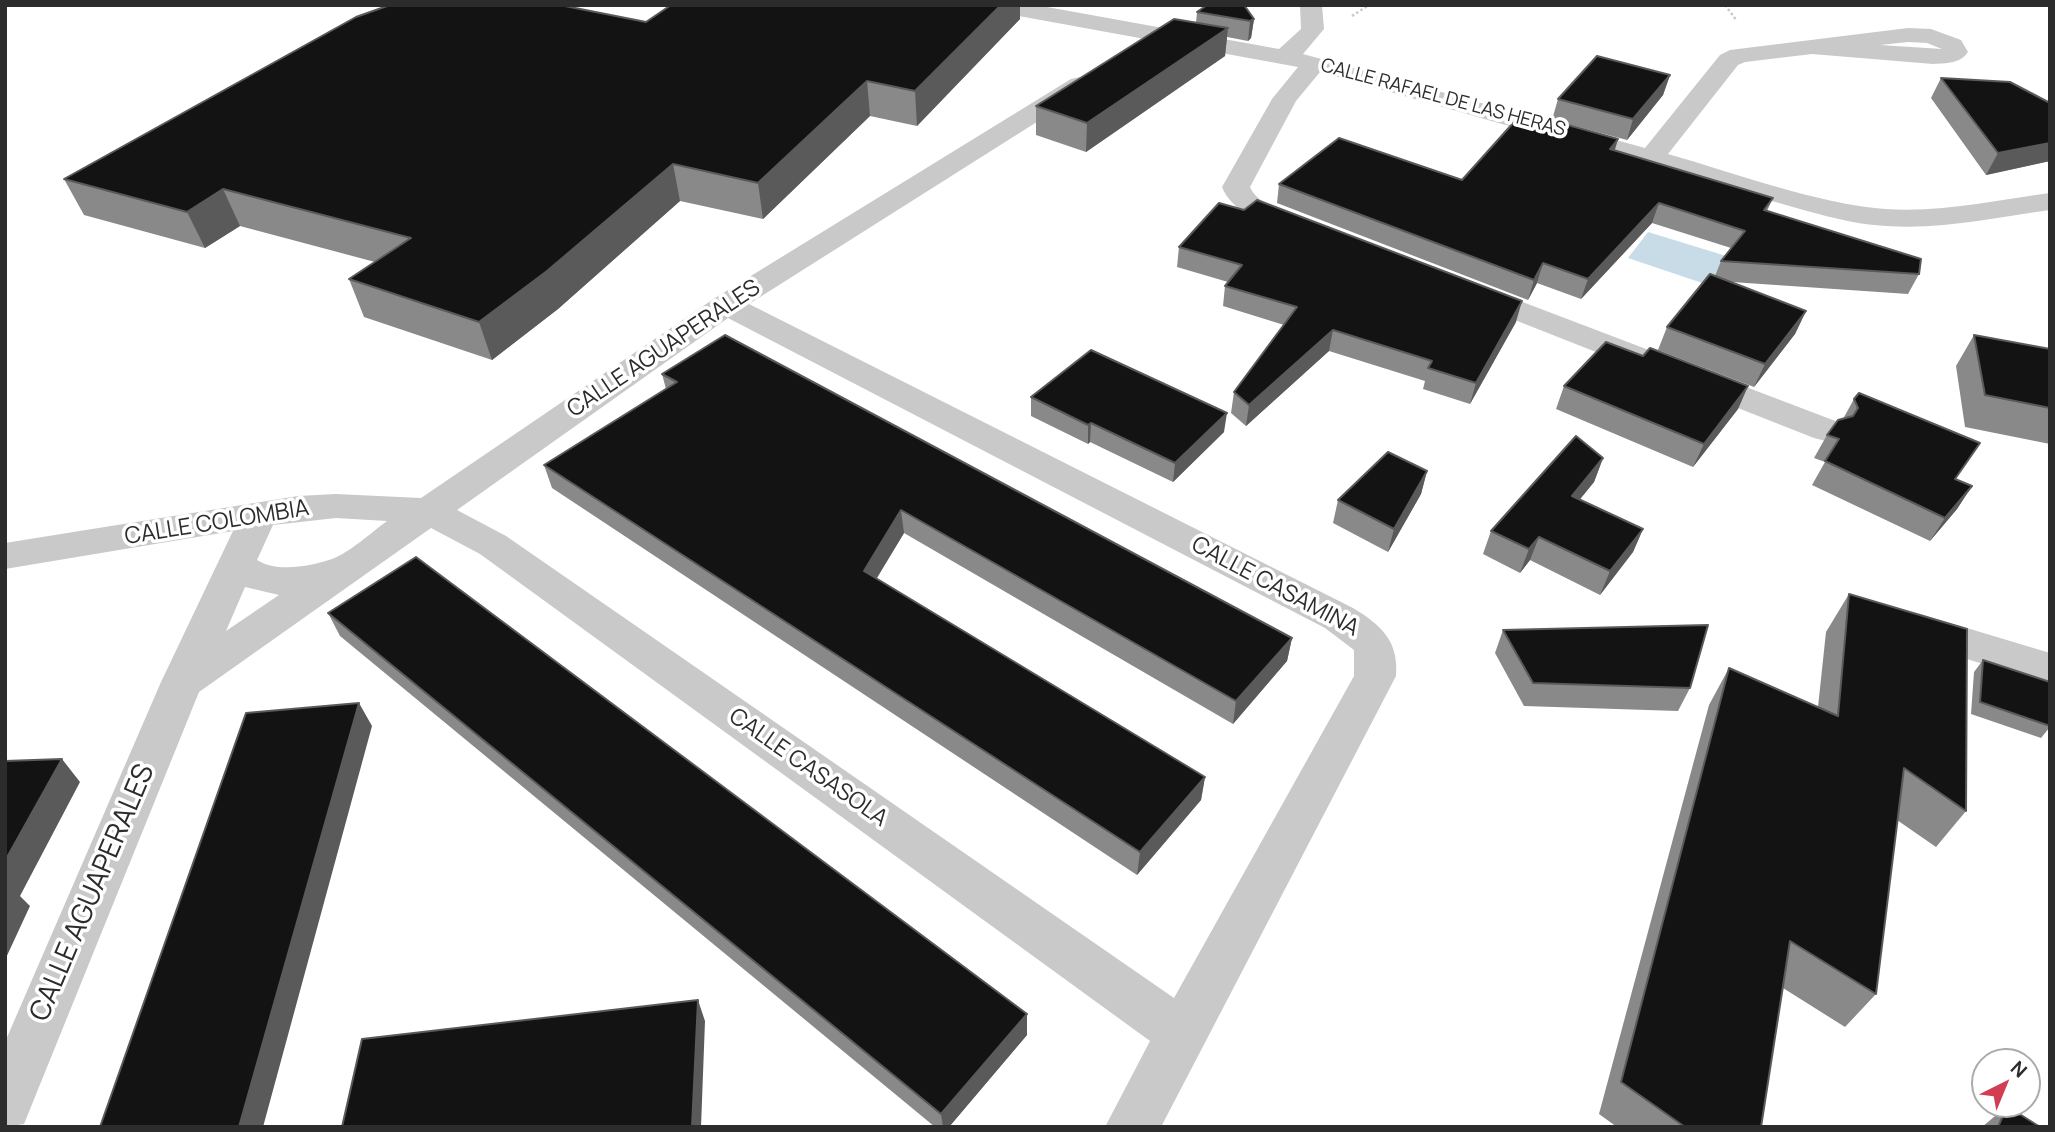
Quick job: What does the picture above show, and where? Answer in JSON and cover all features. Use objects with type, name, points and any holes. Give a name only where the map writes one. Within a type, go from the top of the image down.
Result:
[{"type":"street","name":"CALLE RAFAEL DE LAS HERAS","points":[[997,5],[1159,34],[1301,64],[1653,156],[1817,205],[1879,216],[1925,216],[2050,201]]},
{"type":"street","points":[[1301,64],[1313,32],[1315,17],[1311,5]]},
{"type":"street","name":"CALLE AGUAPERALES","points":[[181,682],[726,305],[1159,34]]},
{"type":"street","points":[[1653,156],[1729,60],[1761,51],[1814,47]]},
{"type":"street","name":"CALLE RAFAEL DE LAS HERAS","points":[[1301,64],[1237,182],[1236,191],[1243,200],[1257,208],[1322,233]]},
{"type":"street","points":[[1437,278],[1826,430]]},
{"type":"street","name":"CALLE CASAMINA","points":[[726,305],[1339,618],[1367,635],[1375,648],[1378,658],[1375,676],[1132,1127]]},
{"type":"street","name":"CALLE COLOMBIA","points":[[5,556],[298,508],[336,506],[429,511]]},
{"type":"street","name":"CALLE CASASOLA","points":[[429,511],[493,545],[1182,1033]]},
{"type":"street","name":"CALLE AGUAPERALES","points":[[5,1105],[181,682],[258,516]]},
{"type":"street","points":[[236,565],[251,576],[274,582],[294,581],[347,567]]},
{"type":"street","points":[[1898,622],[2050,668]]},
{"type":"water","points":[[1648,232],[1736,259],[1717,288],[1628,258]]},
{"type":"building","points":[[390,5],[560,5],[646,22],[671,5],[1001,5],[915,91],[867,81],[758,183],[673,164],[547,271],[479,322],[349,279],[411,238],[223,189],[187,212],[64,179],[356,17]]},
{"type":"building","points":[[1207,5],[1244,5],[1254,19],[1250,21],[1197,12]]},
{"type":"building","points":[[1174,19],[1228,28],[1087,123],[1036,106]]},
{"type":"building","points":[[1597,56],[1670,75],[1633,119],[1558,99]]},
{"type":"building","points":[[1941,78],[2010,82],[2050,103],[2050,143],[1998,153]]},
{"type":"building","points":[[1543,118],[1618,139],[1610,149],[1773,198],[1764,210],[1921,259],[1919,274],[1721,261],[1745,231],[1659,203],[1588,279],[1543,263],[1534,280],[1279,184],[1339,138],[1462,180],[1514,122],[1534,128]]},
{"type":"building","points":[[1257,200],[1522,301],[1476,383],[1428,368],[1432,361],[1333,330],[1249,405],[1234,392],[1297,307],[1225,286],[1242,265],[1179,247],[1219,203],[1244,210]]},
{"type":"building","points":[[1710,274],[1806,311],[1765,364],[1667,327]]},
{"type":"building","points":[[725,335],[1292,638],[1236,701],[901,510],[864,571],[1205,777],[1140,852],[544,465],[677,382],[662,374]]},
{"type":"building","points":[[1974,335],[2050,349],[2050,408],[1985,395]]},
{"type":"building","points":[[1606,342],[1643,356],[1650,348],[1748,386],[1704,444],[1564,386]]},
{"type":"building","points":[[1091,350],[1227,413],[1175,463],[1031,397]]},
{"type":"building","points":[[1859,393],[1980,443],[1955,479],[1972,486],[1945,518],[1825,461],[1839,439],[1827,435],[1838,420],[1853,416],[1858,408],[1854,399]]},
{"type":"building","points":[[1576,436],[1603,458],[1572,496],[1643,529],[1610,571],[1539,537],[1529,549],[1491,531]]},
{"type":"building","points":[[1388,452],[1427,471],[1394,529],[1338,500]]},
{"type":"building","points":[[416,557],[1027,1014],[941,1114],[328,613]]},
{"type":"building","points":[[1849,594],[1967,629],[1966,811],[1904,768],[1876,994],[1790,941],[1761,1127],[1685,1127],[1621,1082],[1729,668],[1838,716]]},
{"type":"building","points":[[1708,625],[1690,688],[1533,683],[1503,630]]},
{"type":"building","points":[[1983,660],[2050,682],[2050,726],[1980,702]]},
{"type":"building","points":[[359,703],[239,1127],[100,1127],[246,713]]},
{"type":"building","points":[[62,759],[5,861],[5,761]]},
{"type":"building","points":[[698,1000],[692,1127],[342,1127],[362,1039]]},
{"type":"building","points":[[2002,1118],[2026,1118],[2040,1127],[1998,1127]]}]
